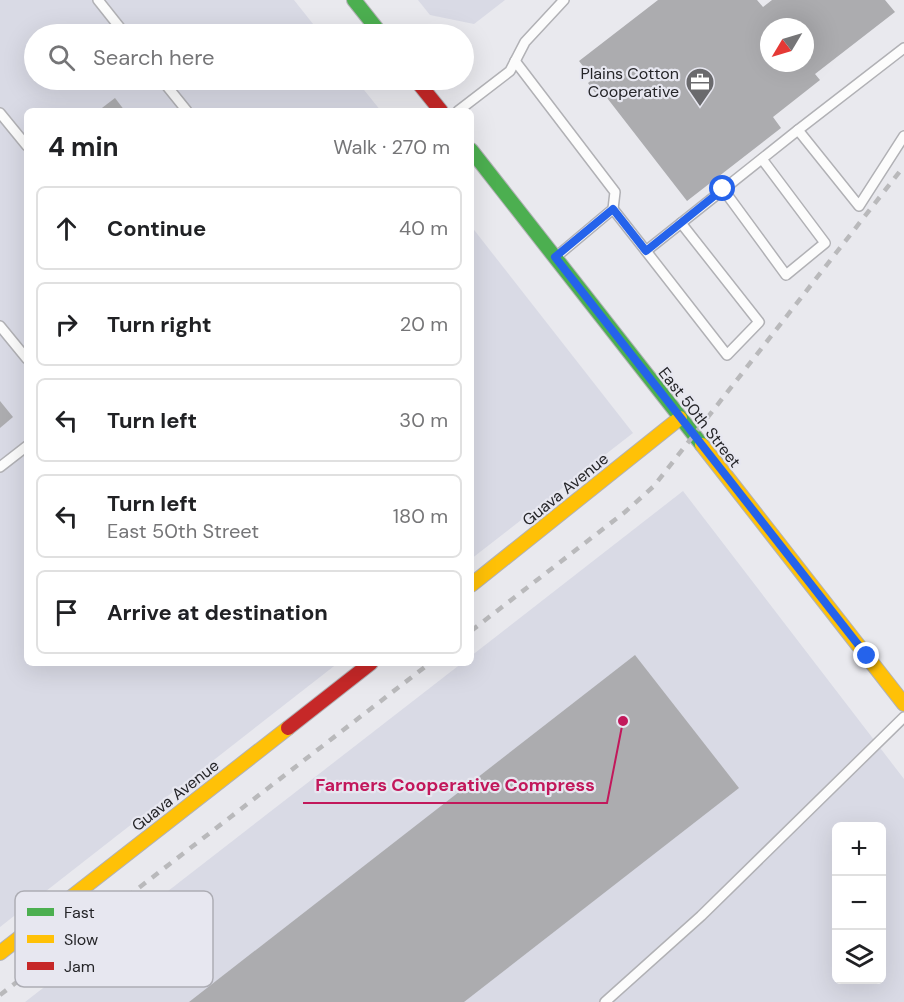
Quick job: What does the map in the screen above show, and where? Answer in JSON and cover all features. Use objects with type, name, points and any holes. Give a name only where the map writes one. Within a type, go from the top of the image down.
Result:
[{"type":"main road","points":[[354,0],[373,24]]},
{"type":"main road","points":[[424,90],[439,108]]},
{"type":"main road","name":"East 50th Street","points":[[474,154],[904,704]]},
{"type":"main road","name":"Guava Avenue","points":[[474,583],[680,418]]},
{"type":"main road","name":"Guava Avenue","points":[[79,891],[367,666]]},
{"type":"main road","name":"Guava Avenue","points":[[0,953],[15,941]]},
{"type":"lane","points":[[98,0],[117,24]]},
{"type":"lane","points":[[462,108],[510,71],[525,42],[564,0]]},
{"type":"lane","points":[[646,251],[904,48]]},
{"type":"lane","points":[[515,61],[615,192],[613,209],[555,257]]},
{"type":"lane","points":[[170,90],[185,108]]},
{"type":"lane","points":[[0,112],[24,142]]},
{"type":"lane","points":[[798,130],[859,206],[904,136]]},
{"type":"lane","points":[[723,189],[786,275],[825,243],[762,159]]},
{"type":"lane","points":[[613,209],[727,355],[759,322],[681,223]]},
{"type":"lane","points":[[0,326],[24,355]]},
{"type":"lane","points":[[0,467],[24,448]]},
{"type":"lane","points":[[605,1002],[701,916],[904,717]]},
{"type":"shaded area","points":[[0,0],[294,0],[313,24],[24,24],[24,90],[364,90],[379,108],[24,108],[24,666],[334,666],[46,891],[15,891],[15,915],[0,927]]},
{"type":"shaded area","points":[[418,0],[505,0],[474,24],[430,15]]},
{"type":"shaded area","points":[[474,230],[633,433],[474,557]]},
{"type":"shaded area","points":[[683,491],[904,779],[904,1002],[25,1002],[44,987],[213,987],[213,891],[168,891],[458,666],[474,666],[474,654]]},
{"type":"building","name":"Plains Cotton Cooperative","points":[[658,0],[757,0],[763,7],[772,0],[885,0],[895,12],[815,74],[820,80],[773,117],[781,128],[687,201],[604,94],[599,98],[588,83],[593,79],[579,61]]},
{"type":"building","points":[[115,98],[123,108],[102,108]]},
{"type":"building","points":[[0,401],[13,417],[0,428]]},
{"type":"building","points":[[635,655],[739,788],[464,1002],[189,1002],[208,987],[213,987],[213,983]]},
{"type":"railway","points":[[474,629],[625,512],[654,486],[904,166]]},
{"type":"railway","points":[[135,891],[426,666]]},
{"type":"railway","points":[[0,995],[15,983]]},
{"type":"traffic: fast","points":[[354,0],[373,24]]},
{"type":"traffic: fast","points":[[474,154],[702,445]]},
{"type":"traffic: slow","points":[[474,583],[680,418]]},
{"type":"traffic: slow","points":[[702,445],[904,704]]},
{"type":"traffic: slow","points":[[79,891],[288,728]]},
{"type":"traffic: slow","points":[[0,953],[15,941]]},
{"type":"traffic: jam","points":[[424,90],[439,108]]},
{"type":"traffic: jam","points":[[288,728],[367,666]]},
{"type":"place","name":"Plains Cotton Cooperative","points":[[700,108]]},
{"type":"place","name":"Farmers Cooperative Compress","points":[[623,721]]},
{"type":"route","points":[[723,189],[646,251],[613,209],[555,257],[867,656]]}]
